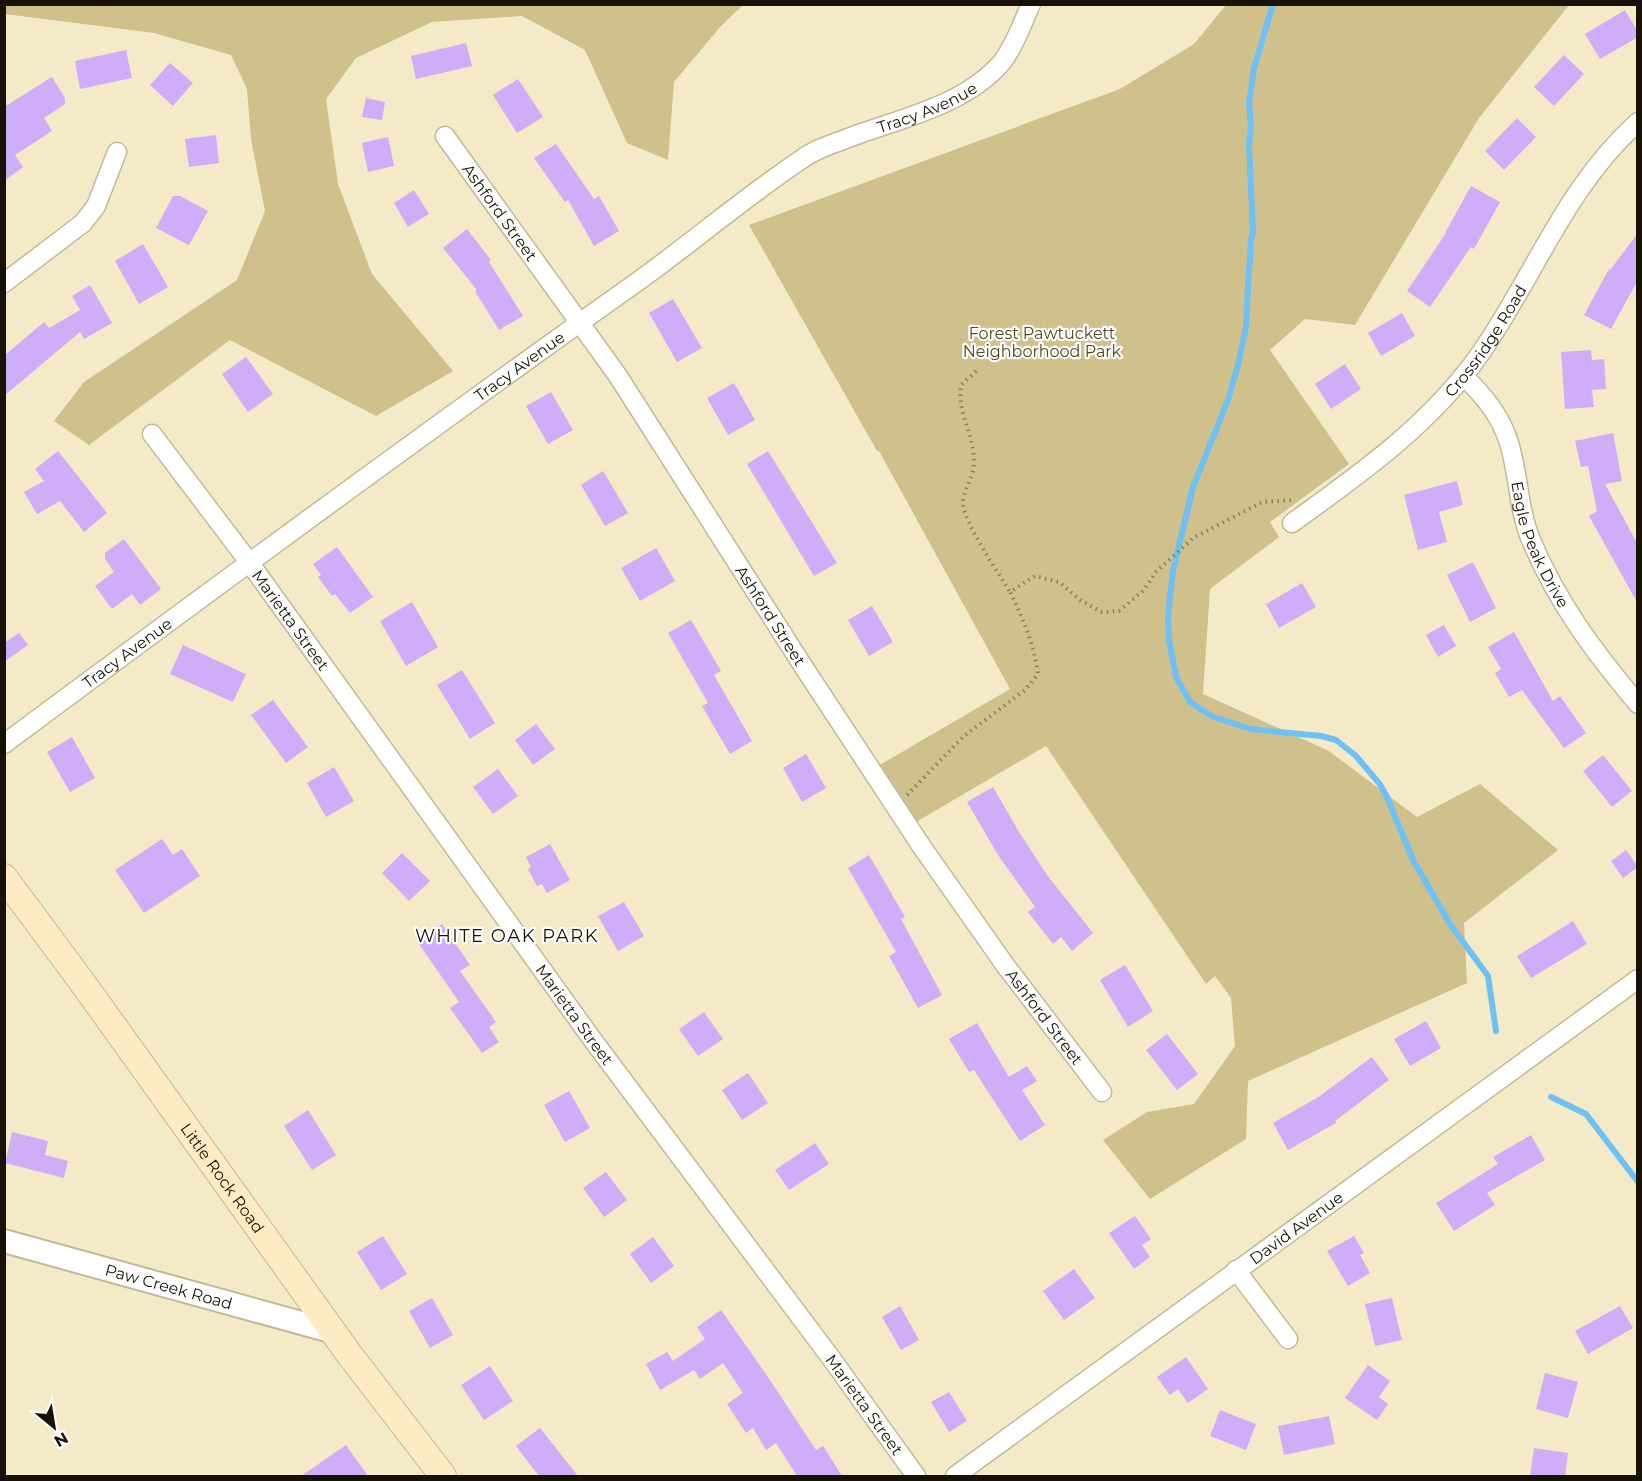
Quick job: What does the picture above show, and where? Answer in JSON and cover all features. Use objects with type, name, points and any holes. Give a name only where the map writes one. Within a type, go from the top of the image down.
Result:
[{"type":"main road","name":"Little Rock Road","points":[[4,877],[334,1332],[443,1476]]},
{"type":"street","name":"Tracy Avenue","points":[[4,744],[249,562],[638,281],[803,158],[830,145],[964,94],[994,71],[1003,60],[1011,49],[1031,4]]},
{"type":"street","name":"Crossridge Road","points":[[1292,523],[1406,435],[1434,410],[1480,354],[1554,227],[1581,186],[1602,158],[1638,122]]},
{"type":"street","name":"Ashford Street","points":[[445,136],[618,376],[895,806],[1005,964],[1102,1092]]},
{"type":"street","points":[[4,283],[83,223],[96,206],[117,152]]},
{"type":"street","name":"Eagle Peak Drive","points":[[1463,376],[1494,410],[1510,444],[1518,496],[1530,537],[1548,578],[1577,626],[1638,704]]},
{"type":"street","name":"Marietta Street","points":[[152,434],[249,562],[592,1039],[831,1358],[916,1476]]},
{"type":"street","name":"David Avenue","points":[[955,1476],[1638,979]]},
{"type":"street","name":"Paw Creek Road","points":[[4,1241],[334,1332]]},
{"type":"street","points":[[1236,1270],[1288,1338]]},
{"type":"path","points":[[895,806],[925,779],[964,736],[1025,690],[1038,674],[1036,657],[1023,617],[969,521],[963,505],[965,492],[972,479],[974,462],[971,440],[961,403],[961,385],[976,371]]},
{"type":"path","points":[[1010,592],[1035,576],[1059,582],[1080,600],[1102,612],[1119,611],[1144,591],[1156,572],[1193,538],[1263,502],[1283,500],[1320,502]]},
{"type":"green space","points":[[5,4],[743,5],[721,26],[674,82],[668,160],[627,143],[585,50],[522,16],[432,22],[356,58],[326,99],[338,184],[372,274],[453,371],[376,416],[230,340],[89,445],[54,421],[84,382],[237,280],[265,211],[251,139],[247,89],[231,55],[154,33],[5,14]]},
{"type":"green space","name":"Forest Pawtuckett Neighborhood Park","points":[[1226,5],[1569,5],[1479,118],[1355,325],[1305,319],[1270,350],[1349,464],[1270,522],[1279,537],[1210,589],[1203,694],[1329,751],[1417,817],[1480,784],[1558,850],[1464,923],[1467,983],[1248,1081],[1246,1139],[1150,1199],[1103,1140],[1147,1112],[1194,1104],[1235,1046],[1231,998],[1215,976],[1206,984],[1046,746],[916,822],[878,766],[1010,689],[879,451],[749,225],[1120,89],[1194,44]]},
{"type":"building","points":[[1625,10],[1638,32],[1638,37],[1600,59],[1585,34]]},
{"type":"building","points":[[466,43],[472,66],[416,79],[411,56]]},
{"type":"building","points":[[126,50],[132,78],[80,89],[75,61]]},
{"type":"building","points":[[1564,55],[1584,74],[1554,106],[1534,87]]},
{"type":"building","points":[[170,63],[193,83],[173,106],[150,85]]},
{"type":"building","points":[[52,77],[65,98],[65,104],[44,118],[52,131],[15,155],[23,167],[4,181],[4,107]]},
{"type":"building","points":[[518,79],[543,117],[517,133],[493,95]]},
{"type":"building","points":[[366,98],[385,102],[382,120],[362,117]]},
{"type":"building","points":[[1517,118],[1536,137],[1504,170],[1485,151]]},
{"type":"building","points":[[216,135],[219,163],[189,167],[185,139]]},
{"type":"building","points":[[388,137],[394,166],[368,172],[362,143]]},
{"type":"building","points":[[556,144],[594,199],[599,196],[619,231],[594,246],[568,200],[565,202],[534,158]]},
{"type":"building","points":[[1471,186],[1500,202],[1474,249],[1471,247],[1430,307],[1407,291],[1446,233]]},
{"type":"building","points":[[414,190],[429,214],[408,227],[394,203]]},
{"type":"building","points":[[173,196],[180,196],[208,211],[189,245],[156,228]]},
{"type":"building","points":[[467,229],[491,260],[489,262],[523,316],[499,330],[475,291],[477,290],[443,248]]},
{"type":"building","points":[[1638,233],[1638,280],[1611,329],[1584,315],[1609,269]]},
{"type":"building","points":[[143,244],[168,287],[139,304],[115,261]]},
{"type":"building","points":[[90,285],[112,323],[84,339],[80,332],[4,396],[4,356],[44,322],[49,328],[80,310],[72,296]]},
{"type":"building","points":[[673,299],[702,348],[677,362],[649,313]]},
{"type":"building","points":[[1402,313],[1415,336],[1381,356],[1368,333]]},
{"type":"building","points":[[1591,350],[1592,360],[1604,359],[1606,389],[1592,390],[1594,407],[1565,409],[1561,352]]},
{"type":"building","points":[[246,357],[273,394],[248,412],[222,374]]},
{"type":"building","points":[[1345,364],[1361,389],[1331,409],[1315,384]]},
{"type":"building","points":[[734,383],[755,420],[728,435],[707,398]]},
{"type":"building","points":[[551,392],[573,430],[548,444],[526,406]]},
{"type":"building","points":[[1613,433],[1622,481],[1605,484],[1638,545],[1638,604],[1589,516],[1597,511],[1588,466],[1581,467],[1575,441]]},
{"type":"building","points":[[58,451],[107,513],[84,532],[60,501],[37,514],[24,492],[44,481],[35,469]]},
{"type":"building","points":[[768,451],[837,563],[814,576],[747,464]]},
{"type":"building","points":[[603,471],[628,513],[605,526],[581,485]]},
{"type":"building","points":[[1457,481],[1463,505],[1439,512],[1447,542],[1418,550],[1404,495]]},
{"type":"building","points":[[124,539],[161,589],[140,605],[132,594],[112,609],[95,586],[114,572],[105,559],[105,553]]},
{"type":"building","points":[[337,547],[373,597],[350,613],[335,594],[332,596],[318,577],[321,575],[313,564]]},
{"type":"building","points":[[656,548],[675,581],[640,601],[621,568]]},
{"type":"building","points":[[1473,562],[1496,608],[1470,622],[1447,575]]},
{"type":"building","points":[[1302,583],[1316,607],[1279,628],[1266,604]]},
{"type":"building","points":[[412,602],[438,647],[406,666],[380,621]]},
{"type":"building","points":[[872,606],[893,642],[869,656],[848,620]]},
{"type":"building","points":[[691,620],[721,671],[714,675],[752,741],[730,754],[702,706],[708,703],[668,633]]},
{"type":"building","points":[[1444,625],[1456,646],[1438,657],[1426,635]]},
{"type":"building","points":[[1514,632],[1553,701],[1560,696],[1586,733],[1564,748],[1522,690],[1509,697],[1495,673],[1501,669],[1488,647]]},
{"type":"building","points":[[19,633],[28,645],[4,662],[4,643]]},
{"type":"building","points":[[183,645],[246,674],[233,702],[170,674]]},
{"type":"building","points":[[462,670],[495,723],[470,739],[437,685]]},
{"type":"building","points":[[273,700],[308,747],[286,763],[251,715]]},
{"type":"building","points":[[536,724],[555,749],[533,765],[515,740]]},
{"type":"building","points":[[72,737],[95,778],[70,792],[47,752]]},
{"type":"building","points":[[806,754],[826,788],[802,802],[783,768]]},
{"type":"building","points":[[1603,755],[1632,791],[1612,807],[1583,771]]},
{"type":"building","points":[[334,767],[354,801],[326,817],[307,783]]},
{"type":"building","points":[[498,769],[518,796],[493,814],[473,787]]},
{"type":"building","points":[[993,787],[1047,875],[1093,933],[1072,951],[1061,937],[1053,944],[1028,912],[1035,907],[998,855],[967,802]]},
{"type":"building","points":[[162,839],[173,855],[182,849],[200,876],[144,913],[115,870]]},
{"type":"building","points":[[550,844],[570,880],[547,893],[542,884],[537,886],[528,869],[531,867],[526,857]]},
{"type":"building","points":[[1626,850],[1638,867],[1623,878],[1611,861]]},
{"type":"building","points":[[402,853],[430,881],[409,901],[382,873]]},
{"type":"building","points":[[869,855],[905,917],[901,919],[942,995],[918,1008],[889,956],[896,952],[848,868]]},
{"type":"building","points":[[624,902],[644,936],[618,951],[598,916]]},
{"type":"building","points":[[1573,921],[1587,944],[1531,978],[1517,956]]},
{"type":"building","points":[[442,924],[470,965],[460,971],[496,1022],[489,1027],[499,1042],[482,1053],[450,1008],[459,1002],[417,941]]},
{"type":"building","points":[[1125,965],[1153,1011],[1128,1027],[1100,980]]},
{"type":"building","points":[[704,1012],[723,1039],[698,1056],[679,1029]]},
{"type":"building","points":[[1426,1021],[1441,1048],[1410,1066],[1394,1039]]},
{"type":"building","points":[[977,1023],[1009,1077],[1027,1066],[1037,1081],[1022,1090],[1045,1125],[1020,1141],[974,1070],[969,1072],[949,1039]]},
{"type":"building","points":[[1167,1034],[1198,1074],[1177,1090],[1146,1050]]},
{"type":"building","points":[[1372,1057],[1389,1080],[1335,1121],[1336,1123],[1288,1150],[1273,1123],[1320,1096]]},
{"type":"building","points":[[748,1073],[768,1103],[742,1120],[722,1090]]},
{"type":"building","points":[[569,1091],[590,1128],[565,1142],[544,1105]]},
{"type":"building","points":[[308,1110],[336,1155],[312,1170],[284,1126]]},
{"type":"building","points":[[12,1132],[48,1141],[45,1155],[68,1161],[64,1178],[5,1163]]},
{"type":"building","points":[[1531,1135],[1545,1160],[1487,1193],[1495,1205],[1454,1231],[1436,1203],[1498,1164],[1493,1157]]},
{"type":"building","points":[[815,1143],[829,1164],[789,1190],[775,1170]]},
{"type":"building","points":[[606,1172],[627,1200],[604,1217],[583,1188]]},
{"type":"building","points":[[1135,1216],[1151,1239],[1142,1245],[1150,1257],[1134,1269],[1109,1233]]},
{"type":"building","points":[[383,1236],[407,1274],[381,1290],[357,1252]]},
{"type":"building","points":[[1354,1236],[1364,1253],[1360,1255],[1370,1273],[1348,1286],[1327,1251]]},
{"type":"building","points":[[653,1237],[674,1266],[651,1283],[630,1254]]},
{"type":"building","points":[[1074,1269],[1095,1298],[1064,1320],[1043,1291]]},
{"type":"building","points":[[432,1298],[453,1335],[430,1348],[409,1311]]},
{"type":"building","points":[[1392,1298],[1402,1340],[1375,1346],[1365,1304]]},
{"type":"building","points":[[900,1306],[919,1340],[901,1350],[882,1317]]},
{"type":"building","points":[[1620,1306],[1633,1328],[1588,1354],[1575,1331]]},
{"type":"building","points":[[721,1310],[816,1450],[823,1446],[842,1476],[797,1476],[776,1443],[766,1450],[753,1428],[746,1433],[727,1404],[743,1393],[723,1363],[700,1379],[694,1370],[660,1390],[646,1364],[667,1352],[673,1361],[705,1339],[697,1327]]},
{"type":"building","points":[[1186,1357],[1208,1389],[1188,1403],[1178,1389],[1170,1395],[1157,1377]]},
{"type":"building","points":[[1368,1365],[1390,1381],[1379,1397],[1388,1404],[1377,1420],[1345,1398]]},
{"type":"building","points":[[490,1366],[513,1401],[484,1420],[461,1385]]},
{"type":"building","points":[[1545,1373],[1578,1382],[1568,1418],[1536,1409]]},
{"type":"building","points":[[949,1392],[967,1421],[949,1432],[931,1402]]},
{"type":"building","points":[[1220,1410],[1256,1424],[1246,1450],[1210,1436]]},
{"type":"building","points":[[1329,1416],[1335,1444],[1284,1455],[1278,1426]]},
{"type":"building","points":[[540,1428],[578,1476],[539,1476],[516,1446]]},
{"type":"building","points":[[346,1445],[368,1476],[301,1476]]},
{"type":"building","points":[[1534,1448],[1568,1453],[1565,1476],[1530,1476]]},
{"type":"waterway","points":[[1273,4],[1254,68],[1249,103],[1253,233],[1250,245],[1246,327],[1228,400],[1193,487],[1173,571],[1168,615],[1169,640],[1176,677],[1190,702],[1213,717],[1251,729],[1321,736],[1336,740],[1355,755],[1379,783],[1414,862],[1450,924],[1488,976],[1496,1031]]},
{"type":"waterway","points":[[1551,1097],[1586,1114],[1638,1182]]},
{"type":"district","name":"WHITE OAK PARK","points":[[507,936]]}]
